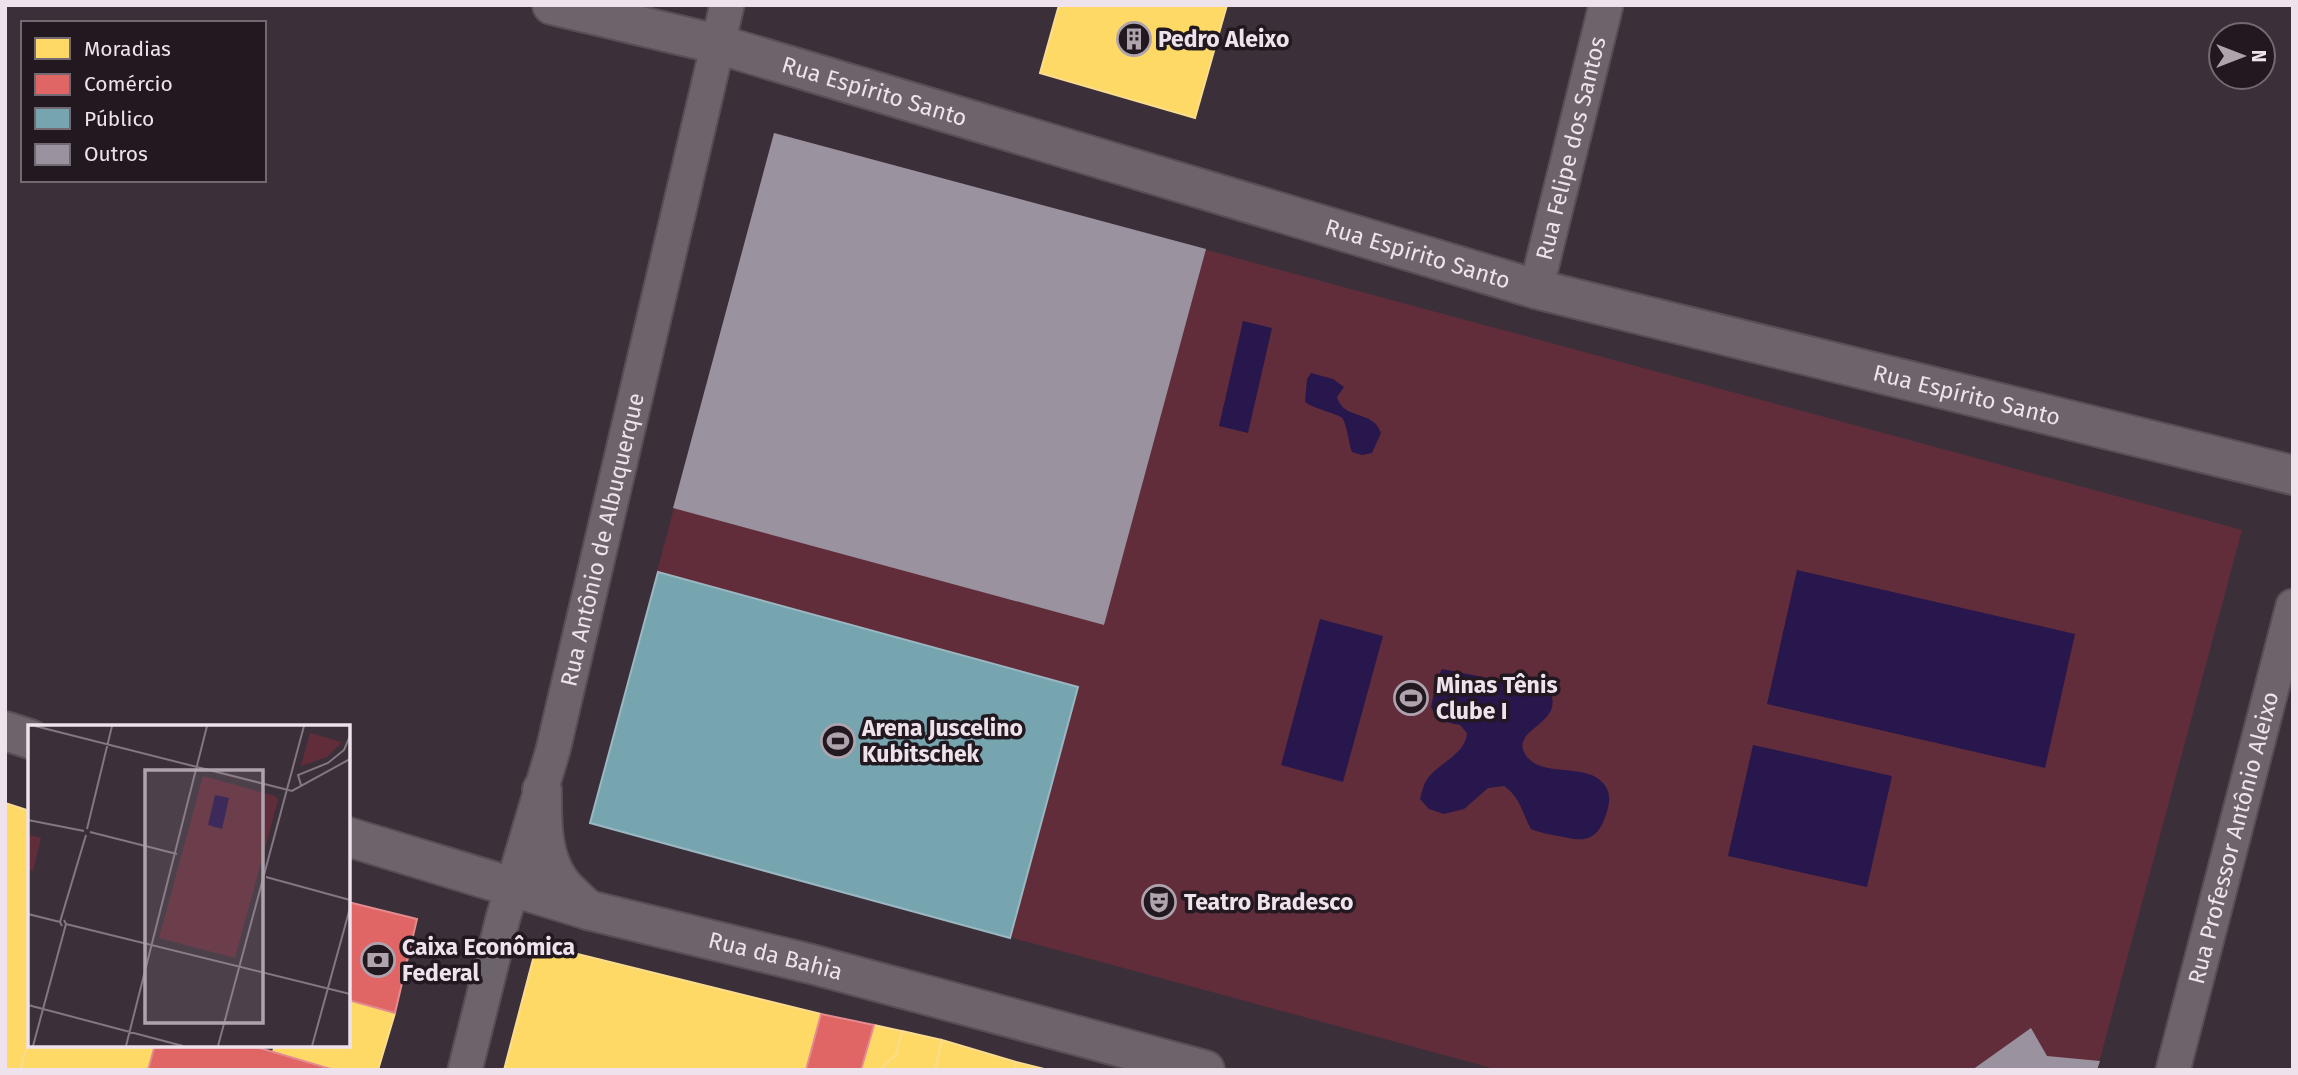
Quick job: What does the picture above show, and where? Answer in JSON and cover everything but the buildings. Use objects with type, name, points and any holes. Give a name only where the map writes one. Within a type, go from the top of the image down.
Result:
[{"type":"street","name":"Rua Espírito Santo","points":[[551,5],[717,44],[1536,289],[2293,475]]},
{"type":"street","name":"Rua Antônio de Albuquerque","points":[[465,1070],[542,790],[727,5]]},
{"type":"street","name":"Rua Felipe dos Santos","points":[[1536,289],[1606,5]]},
{"type":"street","name":"Rua Professor Antônio Aleixo","points":[[2173,1070],[2293,606]]},
{"type":"street","points":[[5,731],[28,738]]},
{"type":"street","points":[[542,790],[542,825],[548,856],[559,881],[588,910]]},
{"type":"street","name":"Rua da Bahia","points":[[350,838],[588,910],[811,964],[1205,1070]]},
{"type":"shaded area","name":"Minas Tênis Clube I","points":[[774,133],[2242,530],[2097,1070],[1499,1070],[590,823]]},
{"type":"shaded area","points":[[1243,321],[1272,328],[1248,433],[1219,426]]},
{"type":"shaded area","points":[[1311,373],[1333,379],[1344,387],[1337,397],[1341,404],[1377,426],[1381,433],[1372,453],[1362,455],[1352,452],[1342,418],[1305,402],[1307,379]]},
{"type":"shaded area","points":[[1797,570],[2075,634],[2045,768],[1767,704]]},
{"type":"shaded area","points":[[1320,619],[1383,636],[1343,782],[1281,765]]},
{"type":"shaded area","points":[[1442,669],[1550,692],[1553,703],[1550,712],[1530,732],[1522,745],[1532,762],[1552,769],[1586,773],[1603,783],[1608,792],[1609,805],[1595,834],[1577,839],[1531,829],[1518,801],[1504,786],[1488,788],[1464,809],[1444,814],[1429,809],[1420,799],[1425,783],[1433,772],[1462,747],[1467,733],[1460,725],[1439,718],[1431,707]]},
{"type":"shaded area","points":[[1753,745],[1892,776],[1867,887],[1728,856]]},
{"type":"place","name":"Pedro Aleixo","points":[[1134,39]]},
{"type":"place","name":"Minas Tênis Clube I","points":[[1411,698]]},
{"type":"place","name":"Arena Juscelino Kubitschek","points":[[838,741]]},
{"type":"place","name":"Teatro Bradesco","points":[[1159,902]]},
{"type":"place","name":"Caixa Econômica Federal","points":[[378,960]]}]
